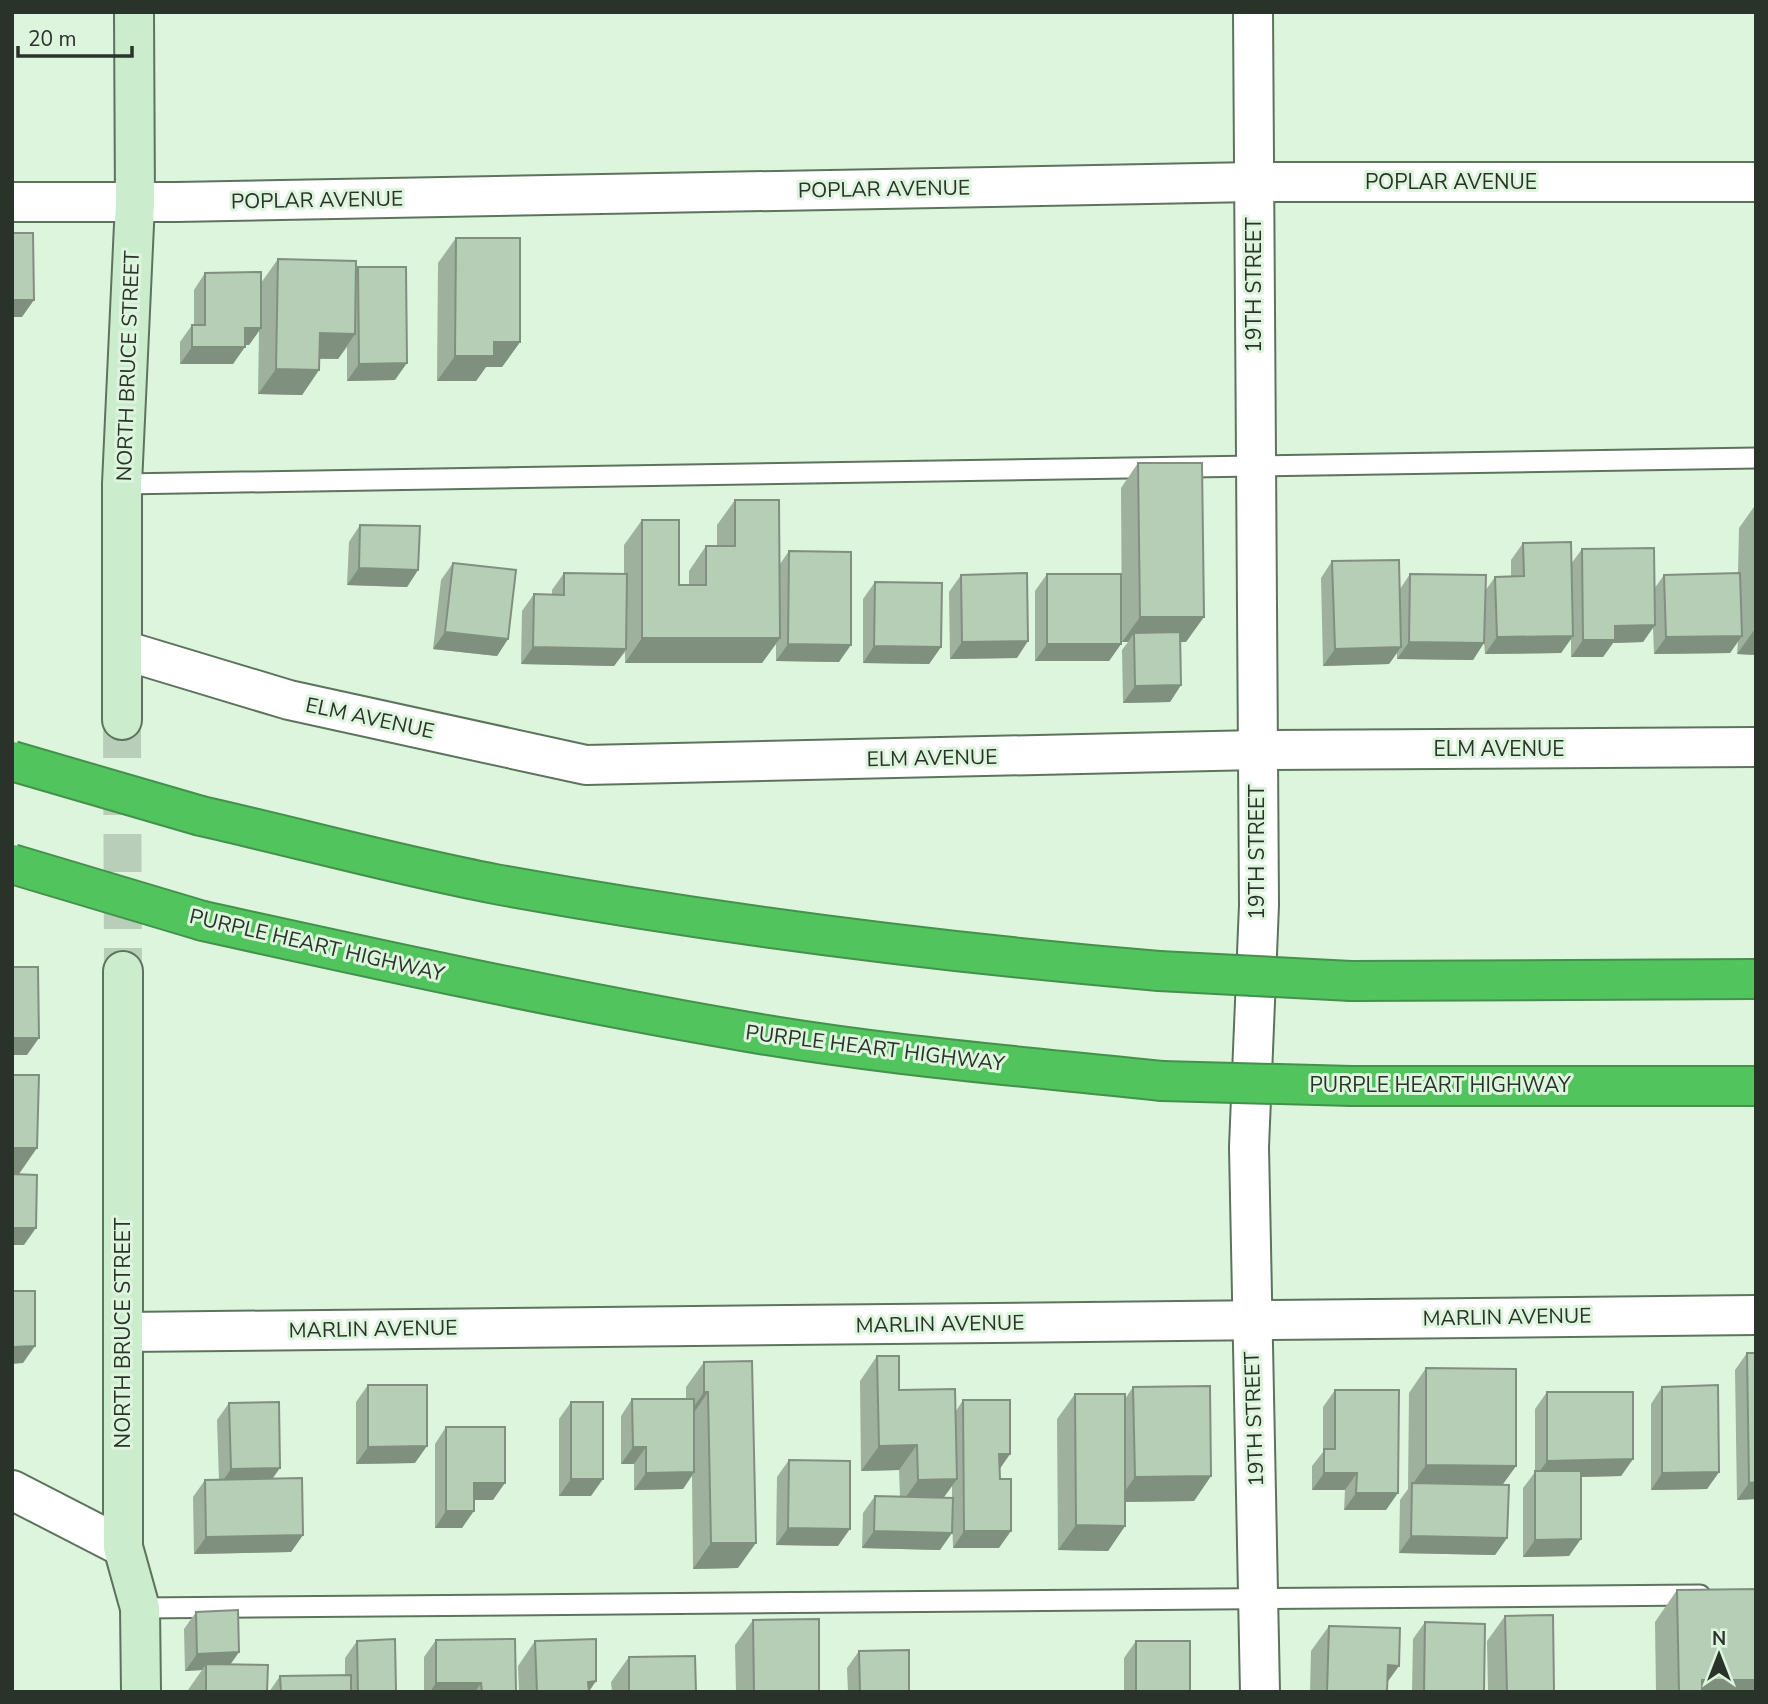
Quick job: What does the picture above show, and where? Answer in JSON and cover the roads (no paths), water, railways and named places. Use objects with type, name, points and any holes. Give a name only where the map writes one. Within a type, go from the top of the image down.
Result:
[{"type":"highway","points":[[12,761],[201,816],[492,883],[740,924],[987,956],[1159,971],[1351,981],[1756,979]]},
{"type":"highway","name":"PURPLE HEART HIGHWAY","points":[[12,864],[203,921],[469,979],[738,1031],[948,1061],[1162,1081],[1352,1086],[1756,1086]]},
{"type":"street","name":"NORTH BRUCE STREET","points":[[122,720],[122,484],[135,203],[134,12]]},
{"type":"street","name":"19TH STREET","points":[[1253,12],[1259,905],[1250,1147],[1251,1320],[1261,1600],[1260,1692]]},
{"type":"street","name":"POPLAR AVENUE","points":[[12,202],[135,203],[1254,182],[1756,182]]},
{"type":"street","name":"ELM AVENUE","points":[[123,650],[289,700],[586,765],[1256,750],[1756,747]]},
{"type":"street","name":"NORTH BRUCE STREET","points":[[123,971],[123,1547],[140,1608],[141,1692]]},
{"type":"street","name":"MARLIN AVENUE","points":[[124,1332],[1756,1315]]},
{"type":"street","points":[[12,1490],[123,1547]]},
{"type":"lane","points":[[122,484],[1756,458]]},
{"type":"lane","points":[[140,1608],[1714,1595]]},
{"type":"tunnel","points":[[122,720],[123,971]]}]
